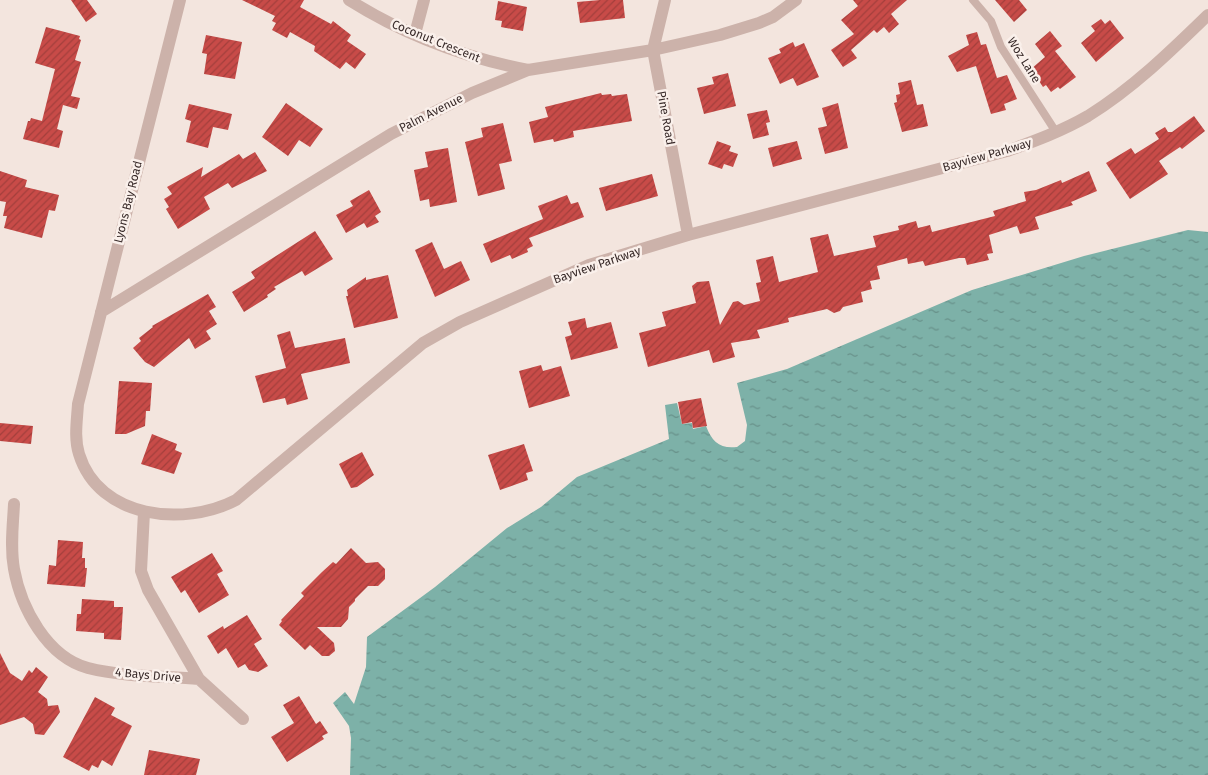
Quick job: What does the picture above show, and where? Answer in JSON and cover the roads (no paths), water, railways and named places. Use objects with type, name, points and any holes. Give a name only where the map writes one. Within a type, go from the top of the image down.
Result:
[{"type":"street","name":"Lyons Bay Road","points":[[78,404],[180,0]]},
{"type":"street","name":"Coconut Crescent","points":[[349,0],[415,34],[476,57],[528,70]]},
{"type":"street","points":[[415,34],[424,0]]},
{"type":"street","name":"Pine Road","points":[[665,0],[654,50],[688,235]]},
{"type":"street","name":"Palm Avenue","points":[[101,312],[391,134],[448,104],[528,70],[654,50],[720,35],[773,17],[796,0]]},
{"type":"street","name":"Bayview Parkway","points":[[78,404],[76,439],[84,467],[100,488],[112,498],[127,507],[144,512],[185,515],[222,507],[254,487],[438,333],[570,272],[688,235],[1007,151],[1056,132],[1088,116],[1117,95],[1185,38],[1208,15]]},
{"type":"street","name":"4 Bays Drive","points":[[14,504],[12,550],[18,586],[33,619],[44,636],[64,657],[75,663],[99,670],[199,679]]},
{"type":"street","name":"4 Bays Drive","points":[[144,512],[141,571],[145,584],[199,679]]},
{"type":"street","points":[[199,679],[244,719]]},
{"type":"lane","name":"Woz Lane","points":[[972,0],[991,21],[1001,47],[1056,132]]},
{"type":"water","points":[[1188,230],[1208,232],[1208,775],[350,775],[351,738],[349,726],[333,703],[345,692],[354,704],[366,667],[367,637],[435,587],[507,528],[541,507],[577,477],[669,439],[665,405],[677,403],[682,424],[692,423],[693,429],[706,426],[717,443],[726,447],[737,447],[745,441],[747,425],[737,383],[787,369],[972,290],[1084,256]]}]
